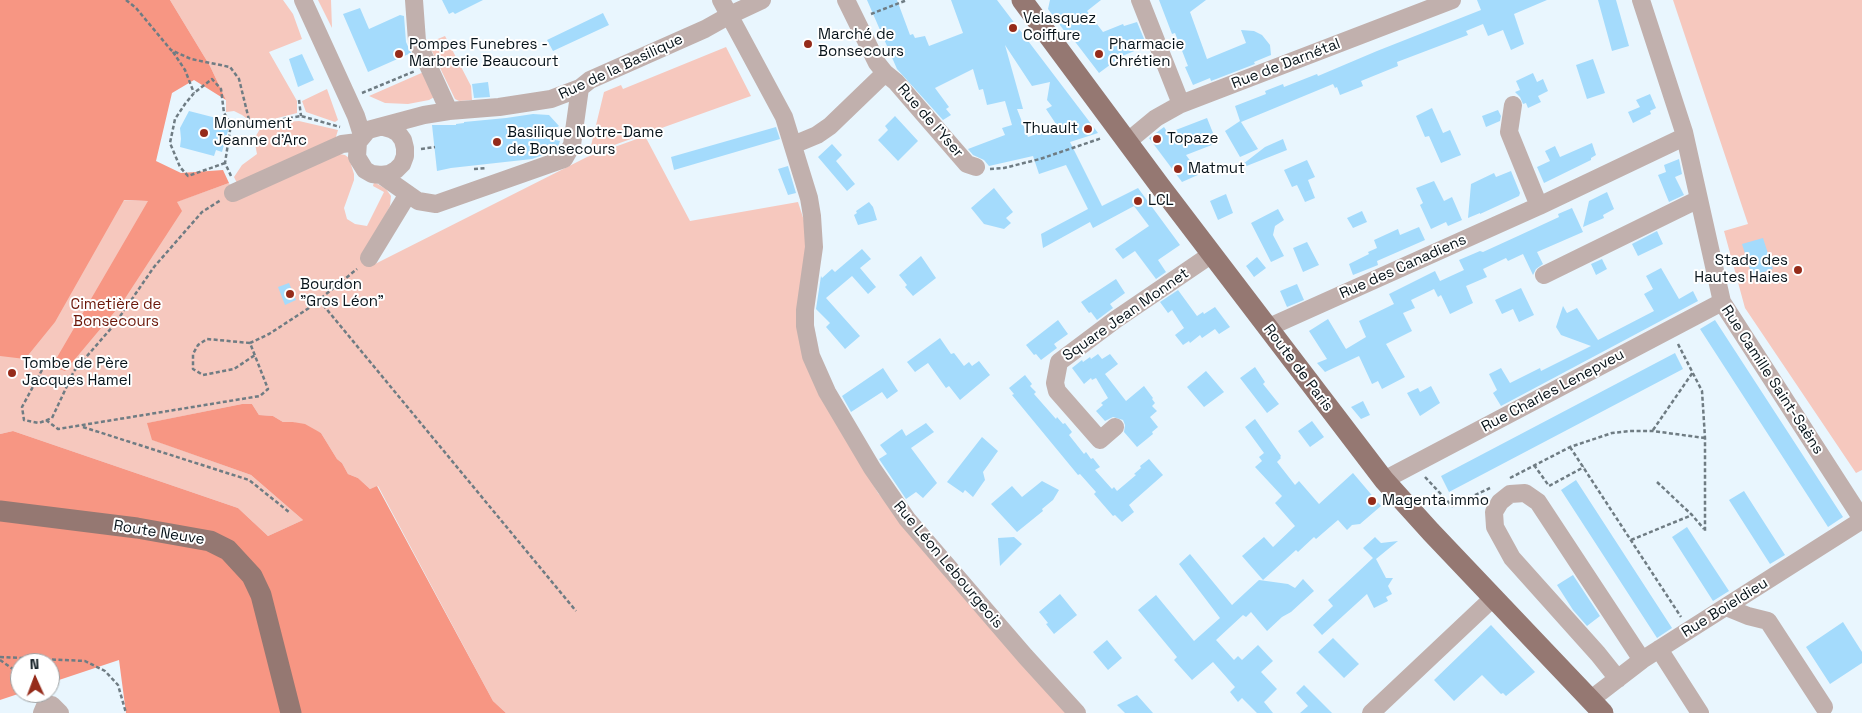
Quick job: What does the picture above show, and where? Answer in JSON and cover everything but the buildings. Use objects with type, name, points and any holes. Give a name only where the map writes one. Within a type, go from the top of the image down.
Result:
[{"type":"main road","name":"Route de Paris","points":[[1022,0],[1267,328],[1384,480],[1596,706]]},
{"type":"main road","name":"Route Neuve","points":[[0,511],[146,530],[210,541],[228,550],[252,576],[261,595],[291,713]]},
{"type":"street","points":[[304,0],[356,116],[360,138],[356,149],[360,164],[372,174],[380,176],[418,200],[436,204],[564,160],[572,145],[580,88]]},
{"type":"street","points":[[414,0],[417,41],[449,111]]},
{"type":"street","name":"Rue de la Basilique","points":[[233,193],[342,144],[360,138],[376,127],[384,127],[424,115],[551,99],[580,88],[590,80],[705,29],[725,7],[762,0]]},
{"type":"street","name":"Rue de l'Yser","points":[[846,0],[877,63],[896,82],[967,164],[976,167]]},
{"type":"street","points":[[1140,0],[1181,104]]},
{"type":"street","name":"Rue de Darnétal","points":[[1127,142],[1156,118],[1181,104],[1413,7],[1452,0]]},
{"type":"street","name":"Rue Camille Saint-Saëns","points":[[1641,0],[1684,137],[1722,302],[1862,519]]},
{"type":"street","name":"Rue Léon Lebourgeois","points":[[725,7],[784,117],[809,198],[814,228],[814,247],[805,310],[805,326],[811,356],[827,392],[872,468],[907,519],[1024,656],[1077,713]]},
{"type":"street","points":[[793,145],[817,135],[830,126],[885,73]]},
{"type":"street","points":[[1513,105],[1509,132],[1538,206]]},
{"type":"street","points":[[380,176],[396,170],[402,164],[405,156],[403,140],[398,133],[384,127]]},
{"type":"street","name":"Rue des Canadiens","points":[[1267,328],[1538,206],[1684,137]]},
{"type":"street","points":[[369,258],[408,194]]},
{"type":"street","points":[[1544,275],[1699,199]]},
{"type":"street","name":"Square Jean Monnet","points":[[1115,427],[1100,440],[1057,391],[1056,383],[1059,362],[1115,320],[1212,254]]},
{"type":"street","name":"Rue Charles Lenepveu","points":[[1384,480],[1722,302]]},
{"type":"street","points":[[1618,679],[1512,558],[1495,527],[1494,512],[1500,502],[1510,494],[1525,494],[1538,502],[1642,660]]},
{"type":"street","name":"Rue Boieldieu","points":[[1596,706],[1618,679],[1642,660],[1862,519]]},
{"type":"street","points":[[1370,713],[1493,598]]},
{"type":"street","points":[[1726,607],[1748,616],[1768,621],[1824,707]]},
{"type":"street","points":[[1659,649],[1700,713]]},
{"type":"street","points":[[42,713],[45,706],[52,705],[60,713]]},
{"type":"path","points":[[126,0],[136,8],[173,51],[185,70],[194,93]]},
{"type":"path","points":[[855,19],[907,0]]},
{"type":"path","points":[[173,51],[191,59],[230,67],[239,79],[252,128]]},
{"type":"path","points":[[361,94],[428,65]]},
{"type":"path","points":[[212,79],[221,88],[224,113],[231,124],[225,163],[188,176],[180,168],[170,143],[175,120],[194,93],[212,79]]},
{"type":"path","points":[[299,100],[301,116]]},
{"type":"path","points":[[231,124],[252,128],[272,121],[301,116],[340,127]]},
{"type":"path","points":[[976,167],[992,169],[1016,166],[1104,137]]},
{"type":"path","points":[[420,149],[435,147]]},
{"type":"path","points":[[474,166],[474,175]]},
{"type":"path","points":[[42,370],[22,407],[24,420],[39,423],[52,418],[74,371],[114,325],[154,266],[202,212],[233,193]]},
{"type":"path","points":[[255,354],[234,369],[203,375],[193,369],[193,354],[198,345],[207,338],[250,343],[269,334],[319,300],[369,258]]},
{"type":"path","points":[[319,300],[576,611]]},
{"type":"path","points":[[1657,482],[1705,530],[1705,438],[1702,391],[1671,329]]},
{"type":"path","points":[[46,420],[58,429],[260,396],[268,389],[250,343]]},
{"type":"path","points":[[1653,431],[1693,372]]},
{"type":"path","points":[[81,426],[249,480],[289,512]]},
{"type":"path","points":[[1502,482],[1570,447],[1612,433],[1653,431],[1705,438]]},
{"type":"path","points":[[1570,447],[1690,630]]},
{"type":"path","points":[[1413,464],[1452,506],[1494,486]]},
{"type":"path","points":[[1534,465],[1549,486],[1584,467]]},
{"type":"path","points":[[1631,540],[1692,515]]},
{"type":"path","points":[[0,659],[86,661],[105,671],[118,685],[126,713]]},
{"type":"green space","points":[[170,0],[283,0],[293,14],[302,39],[269,52],[297,101],[297,113],[254,124],[234,111],[226,112],[226,100],[210,66]]},
{"type":"green space","points":[[318,0],[331,0],[332,28]]},
{"type":"green space","name":"Stade des Hautes Haies","points":[[1673,0],[1862,0],[1862,470],[1856,473],[1745,308],[1724,231],[1748,224]]},
{"type":"green space","points":[[445,36],[471,86],[472,100],[459,101],[455,99],[428,43]]},
{"type":"green space","points":[[726,47],[751,96],[589,154],[604,92],[621,85],[623,89]]},
{"type":"green space","points":[[426,71],[438,95],[429,100],[408,104],[385,103],[369,96]]},
{"type":"green space","points":[[327,89],[338,120],[335,122],[306,112],[302,101]]},
{"type":"green space","points":[[299,121],[338,130],[335,140],[237,183],[234,177],[242,165],[257,154],[254,139],[260,129],[272,123]]},
{"type":"green space","name":"Cimetière de Bonsecours","points":[[645,136],[690,221],[798,202],[809,236],[802,291],[823,395],[878,493],[1072,713],[506,713],[493,701],[378,486],[370,489],[358,478],[348,474],[321,433],[293,422],[283,422],[273,416],[259,415],[252,404],[242,404],[148,423],[153,440],[251,475],[303,520],[268,536],[238,508],[13,431],[0,434],[0,263],[27,197],[176,202],[229,183],[233,192],[339,154],[345,155],[349,158],[354,174],[354,180],[344,208],[347,219],[355,224],[367,226],[384,192],[373,186],[374,182],[386,189],[391,196],[390,206],[365,253],[375,264],[587,157]]},
{"type":"shaded area","points":[[0,0],[170,0],[210,66],[226,100],[194,80],[172,93],[156,161],[181,173],[223,170],[229,183],[177,202],[182,211],[122,303],[65,371],[52,366],[148,201],[124,200],[55,322],[25,359],[0,356]]},
{"type":"shaded area","points":[[242,404],[252,404],[259,415],[273,416],[283,422],[305,424],[321,433],[348,474],[358,478],[370,489],[377,486],[493,701],[506,713],[126,713],[119,660],[60,680],[60,653],[10,653],[10,697],[0,700],[0,434],[13,431],[238,508],[268,536],[303,520],[251,475],[152,440],[147,423]]},
{"type":"place","name":"Velasquez Coiffure","points":[[1013,28]]},
{"type":"place","name":"Marché de Bonsecours","points":[[808,44]]},
{"type":"place","name":"Pompes Funebres - Marbrerie Beaucourt","points":[[399,54]]},
{"type":"place","name":"Pharmacie Chrétien","points":[[1099,54]]},
{"type":"place","name":"Thuault","points":[[1088,129]]},
{"type":"place","name":"Monument Jeanne d'Arc","points":[[204,133]]},
{"type":"place","name":"Topaze","points":[[1157,139]]},
{"type":"place","name":"Basilique Notre-Dame de Bonsecours","points":[[497,142]]},
{"type":"place","name":"Matmut","points":[[1178,169]]},
{"type":"place","name":"LCL","points":[[1138,201]]},
{"type":"place","name":"Stade des Hautes Haies","points":[[1798,270]]},
{"type":"place","name":"Bourdon \"Gros Léon\"","points":[[290,294]]},
{"type":"place","name":"Tombe de Père Jacques Hamel","points":[[12,373]]},
{"type":"place","name":"Magenta immo","points":[[1372,501]]}]
